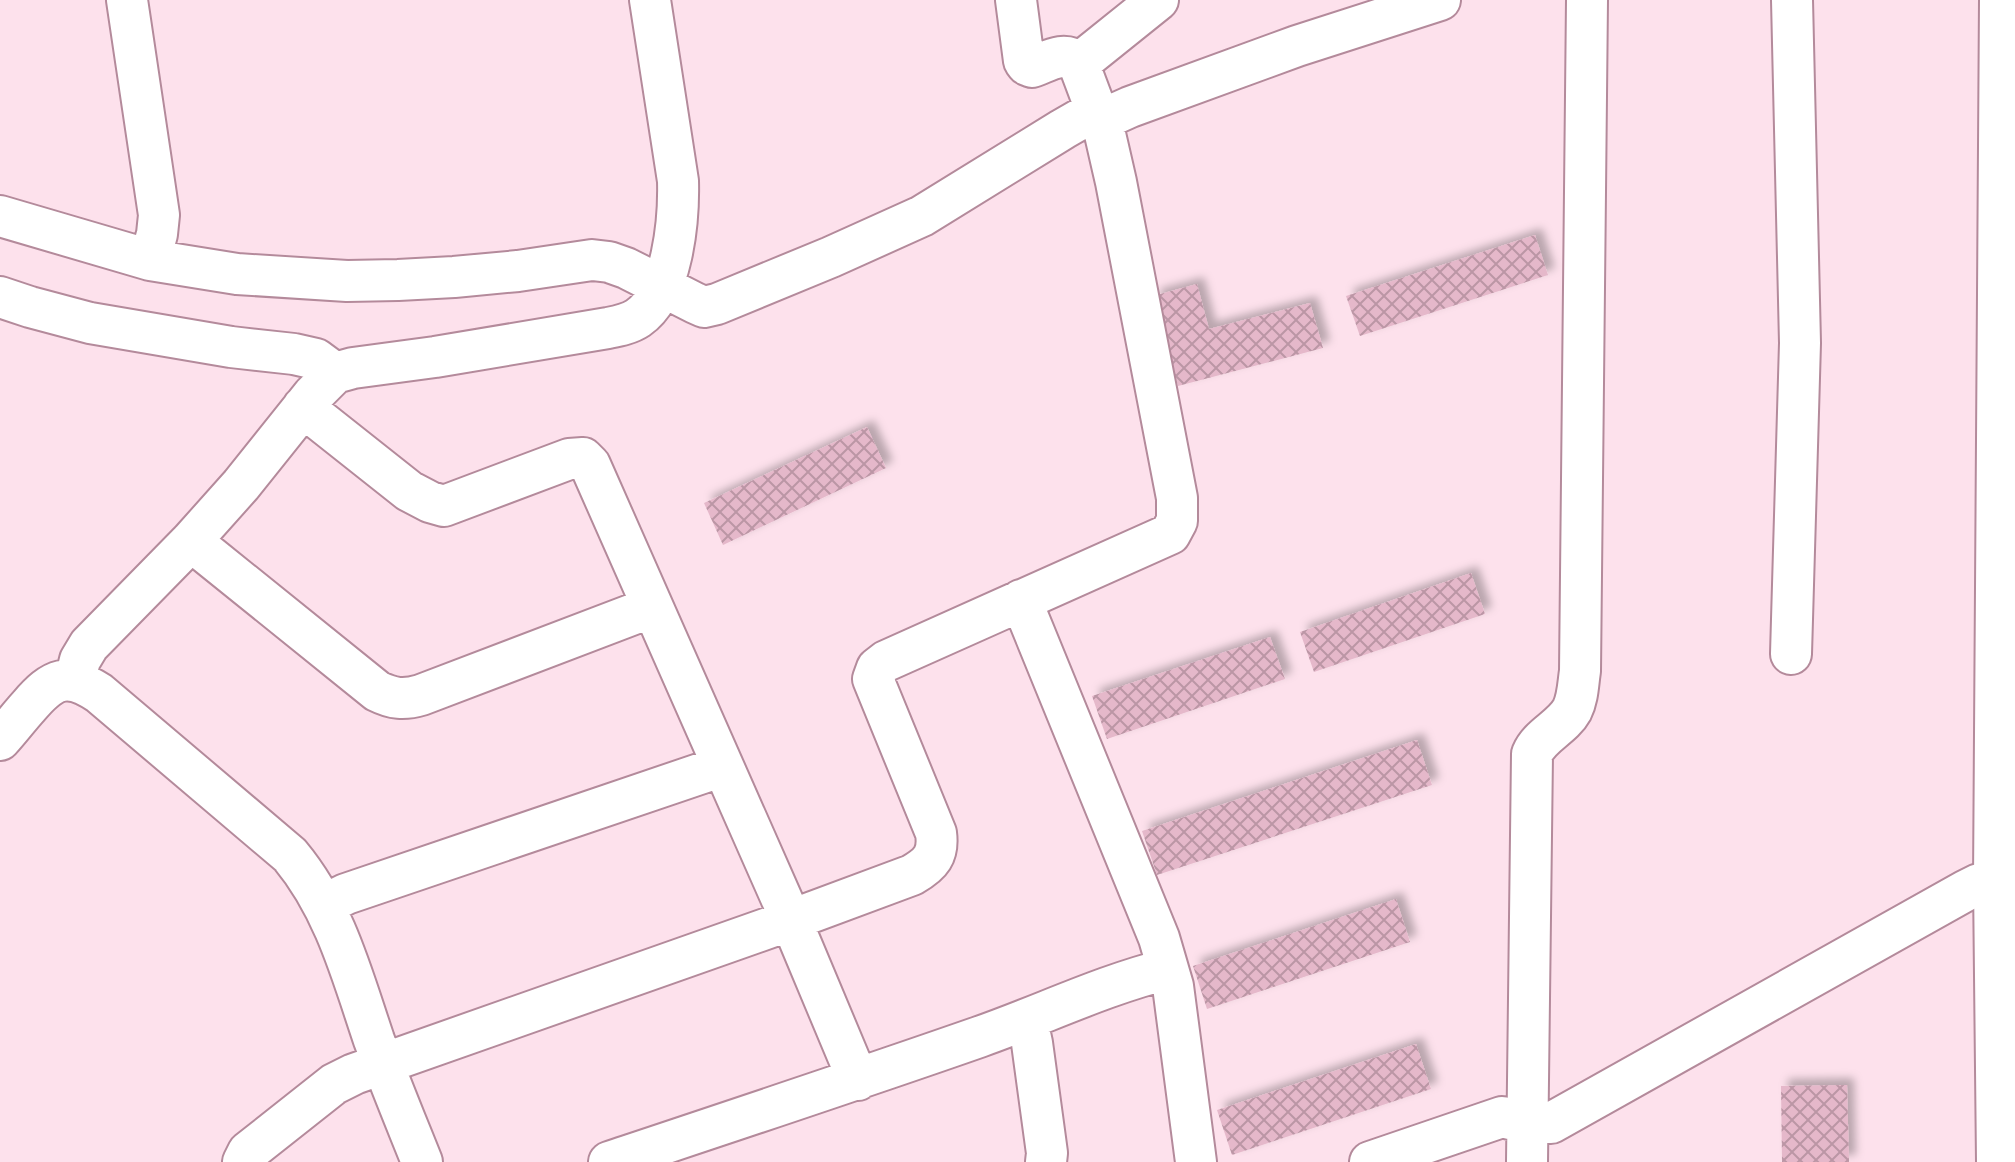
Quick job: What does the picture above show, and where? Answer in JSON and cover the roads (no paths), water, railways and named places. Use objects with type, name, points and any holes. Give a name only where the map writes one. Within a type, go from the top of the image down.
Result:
[{"type":"main road","points":[[1999,1162],[2006,992],[1996,882],[2006,834],[2002,0]]},
{"type":"street","points":[[127,0],[159,215],[150,260]]},
{"type":"street","points":[[75,680],[80,660],[89,645],[191,541],[335,373],[623,325],[646,312],[661,287],[676,232],[678,181],[650,0]]},
{"type":"street","points":[[243,1162],[248,1152],[334,1084],[354,1074],[791,920],[912,875],[927,866],[938,845],[936,833],[873,679],[877,668],[886,661],[1170,534],[1177,521],[1177,498],[1105,134],[1078,62],[1063,56],[1032,67],[1024,61],[1016,0]]},
{"type":"street","points":[[1078,62],[1158,0]]},
{"type":"street","points":[[0,216],[150,260],[237,274],[347,281],[454,277],[592,260],[609,262],[704,307],[831,257],[922,216],[1063,129],[1297,46],[1440,0]]},
{"type":"street","points":[[1527,1162],[1532,754],[1536,744],[1565,720],[1572,710],[1580,671],[1587,0]]},
{"type":"street","points":[[1791,654],[1800,343],[1792,0]]},
{"type":"street","points":[[0,297],[116,328],[305,356],[316,359],[335,373]]},
{"type":"street","points":[[303,407],[409,491],[444,506],[569,459],[583,458],[590,465],[791,920],[858,1080]]},
{"type":"street","points":[[191,541],[377,691],[391,698],[406,699],[421,695],[652,607]]},
{"type":"street","points":[[1021,600],[1159,938],[1173,986],[1196,1162]]},
{"type":"street","points":[[0,740],[43,690],[52,683],[75,680],[99,693],[290,855],[307,875],[333,922],[382,1063],[422,1162]]},
{"type":"street","points":[[324,905],[346,894],[723,766]]},
{"type":"street","points":[[1370,1162],[1502,1117],[1527,1123],[1551,1123],[1965,891],[1979,884],[1996,882]]},
{"type":"street","points":[[609,1162],[858,1080],[1137,977],[1168,969]]},
{"type":"street","points":[[1027,1020],[1046,1162]]}]
